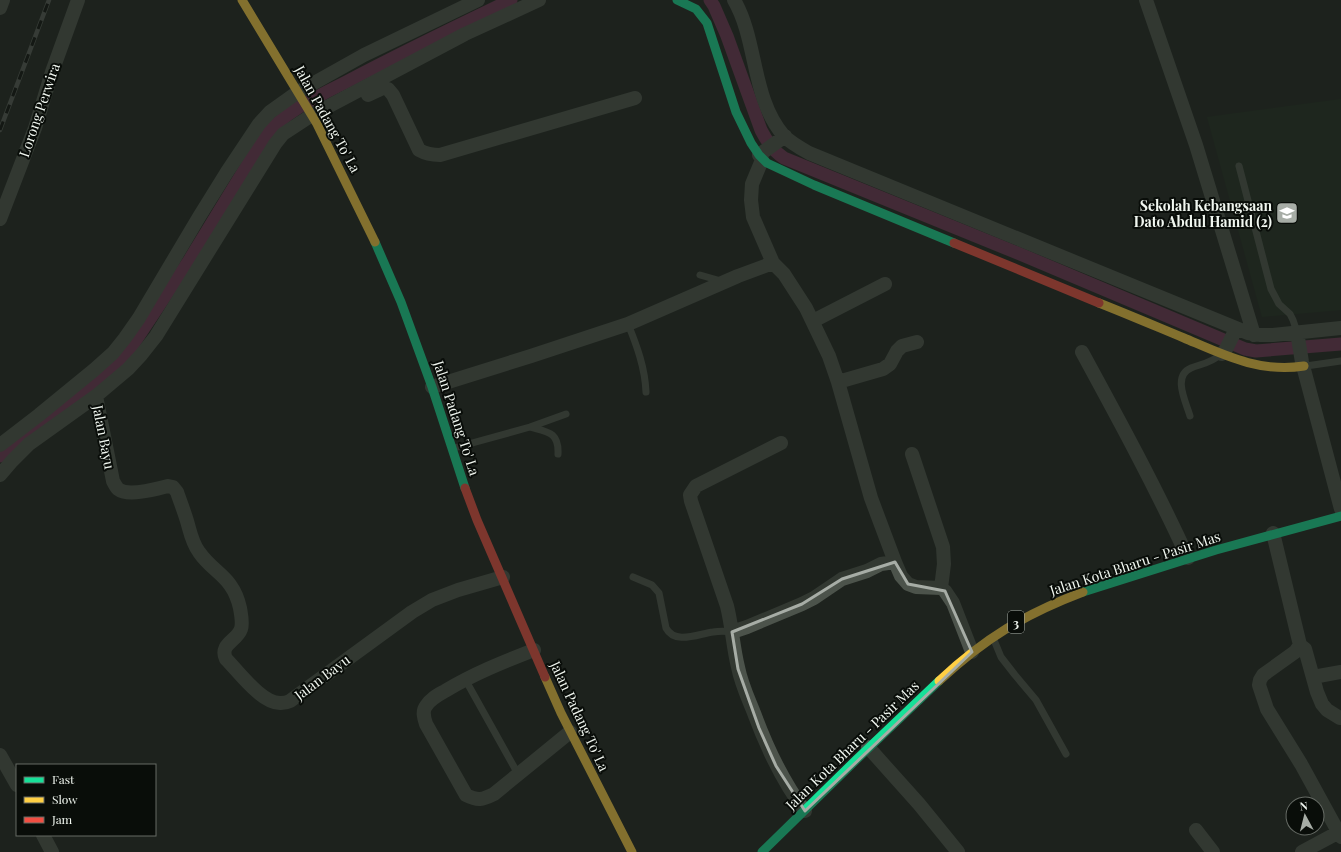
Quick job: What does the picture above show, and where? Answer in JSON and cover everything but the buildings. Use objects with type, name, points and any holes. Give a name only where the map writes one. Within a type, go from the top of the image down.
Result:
[{"type":"main road","name":"Jalan Padang To' La","points":[[242,0],[313,117],[341,171],[387,268],[432,387],[477,520],[503,576],[560,713],[632,852]]},
{"type":"main road","points":[[677,0],[689,5],[701,14],[709,27],[724,79],[739,119],[750,142],[767,164],[814,185],[1224,351],[1240,361],[1260,366],[1286,368],[1303,364]]},
{"type":"main road","name":"Jalan Kota Bharu - Pasir Mas","points":[[762,852],[868,747],[972,652],[1028,615],[1075,595],[1188,558],[1273,533],[1341,516]]},
{"type":"street","points":[[0,8],[3,0]]},
{"type":"street","name":"Lorong Perwira","points":[[0,219],[34,128],[54,66],[78,0]]},
{"type":"street","points":[[0,445],[40,415],[112,353],[139,318],[199,217],[259,124],[270,112],[364,55],[478,0]]},
{"type":"street","points":[[0,475],[30,444],[96,396],[128,369],[141,355],[156,336],[275,144],[283,134],[465,34],[539,0]]},
{"type":"street","points":[[734,0],[742,13],[758,79],[768,110],[783,138],[797,147],[1235,332],[1254,335],[1272,335],[1297,334],[1341,328]]},
{"type":"street","points":[[1146,0],[1196,145],[1254,335]]},
{"type":"street","points":[[313,117],[377,90],[383,88],[388,89],[393,96],[418,150],[432,155],[635,98]]},
{"type":"street","points":[[783,138],[761,156],[752,184],[750,200],[753,217],[773,263],[791,284],[813,321],[829,356],[872,498],[895,562],[902,576],[908,584],[916,587],[941,588],[945,591],[953,603],[972,652]]},
{"type":"street","points":[[432,387],[502,366],[628,324],[773,263]]},
{"type":"street","points":[[813,321],[885,284]]},
{"type":"street","points":[[1224,351],[1235,332]]},
{"type":"street","points":[[1297,334],[1303,364],[1341,509]]},
{"type":"street","points":[[838,382],[883,369],[890,364],[897,350],[902,346],[917,342]]},
{"type":"street","points":[[1082,352],[1132,445],[1188,558]]},
{"type":"street","name":"Jalan Bayu","points":[[96,396],[113,481],[118,489],[126,492],[135,493],[168,486],[173,487],[177,492],[194,544],[199,553],[229,582],[240,607],[242,628],[238,635],[226,646],[224,655],[260,696],[270,702],[281,704],[290,701],[374,638],[432,600],[503,576]]},
{"type":"street","points":[[781,443],[696,486],[690,495],[727,606],[738,669],[759,728],[776,766],[804,811]]},
{"type":"street","points":[[912,454],[943,547],[944,564],[941,588]]},
{"type":"street","points":[[1273,533],[1300,645],[1305,650],[1317,692],[1322,704],[1327,710],[1340,718]]},
{"type":"street","points":[[732,632],[802,604],[814,598],[842,579],[862,573],[882,564],[895,562]]},
{"type":"street","points":[[1300,645],[1295,652],[1263,675],[1260,680],[1260,692],[1267,709],[1301,764],[1340,834],[1302,852]]},
{"type":"street","points":[[534,650],[465,679],[432,699],[425,707],[423,715],[466,795],[475,799],[485,799],[494,794],[570,732]]},
{"type":"street","points":[[1313,677],[1341,672]]},
{"type":"street","points":[[868,747],[914,798],[958,852]]},
{"type":"street","points":[[0,755],[16,783]]},
{"type":"street","points":[[1196,830],[1213,852]]},
{"type":"street","points":[[44,836],[52,852]]},
{"type":"lane","points":[[1239,166],[1271,289],[1279,304],[1290,314],[1297,334]]},
{"type":"lane","points":[[700,275],[725,282]]},
{"type":"lane","points":[[628,324],[643,366],[646,378],[646,392]]},
{"type":"lane","points":[[1190,416],[1182,389],[1182,376],[1191,368],[1209,362],[1224,351]]},
{"type":"lane","points":[[1303,364],[1341,361]]},
{"type":"lane","points":[[452,449],[530,427],[566,414]]},
{"type":"lane","points":[[530,427],[550,433],[557,438],[558,454]]},
{"type":"lane","points":[[633,577],[652,585],[659,593],[668,633],[689,637],[711,632],[732,632]]},
{"type":"lane","points":[[993,637],[1002,657],[1036,700],[1066,754]]},
{"type":"lane","points":[[465,679],[518,774]]},
{"type":"highlighted area","points":[[895,562],[908,584],[945,591],[972,652],[805,811],[776,766],[759,728],[738,669],[732,632],[802,604],[842,579]]},
{"type":"shaded area","name":"Sekolah Kebangsaan Dato Abdul Hamid (2)","points":[[1341,99],[1341,310],[1262,317],[1207,117]]},
{"type":"waterway","points":[[0,456],[13,444],[114,368],[126,355],[190,259],[265,136],[283,118],[316,97],[511,0]]},
{"type":"waterway","points":[[710,0],[727,36],[761,130],[771,146],[784,158],[1020,254],[1245,349],[1256,351],[1341,344]]},
{"type":"railway","points":[[0,130],[49,0]]},
{"type":"traffic: fast","points":[[677,0],[696,9],[707,23],[736,112],[751,143],[759,155],[767,163],[814,185],[954,243]]},
{"type":"traffic: fast","points":[[375,242],[401,302],[432,387],[465,488]]},
{"type":"traffic: fast","points":[[1083,592],[1216,550],[1341,516]]},
{"type":"traffic: fast","points":[[762,852],[939,681]]},
{"type":"traffic: slow","points":[[242,0],[317,124],[375,242]]},
{"type":"traffic: slow","points":[[1099,303],[1213,351],[1242,361],[1272,367],[1288,368],[1304,366]]},
{"type":"traffic: slow","points":[[939,681],[973,652],[1006,629],[1042,609],[1083,592]]},
{"type":"traffic: slow","points":[[545,677],[561,713],[632,852]]},
{"type":"traffic: jam","points":[[954,243],[1099,303]]},
{"type":"traffic: jam","points":[[465,488],[477,520],[545,677]]},
{"type":"place","name":"Sekolah Kebangsaan Dato Abdul Hamid (2)","points":[[1287,213]]}]
